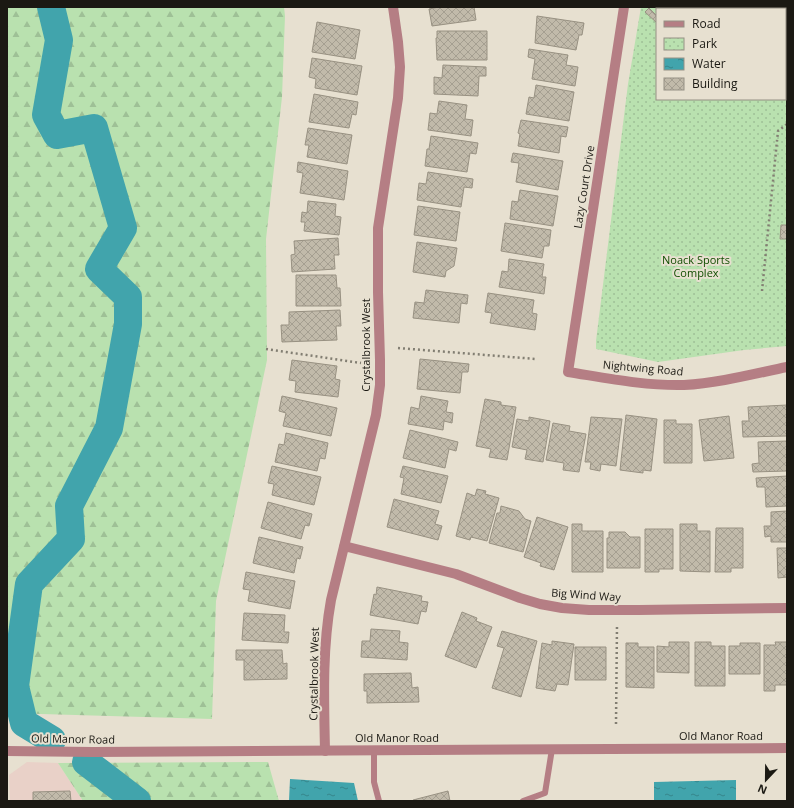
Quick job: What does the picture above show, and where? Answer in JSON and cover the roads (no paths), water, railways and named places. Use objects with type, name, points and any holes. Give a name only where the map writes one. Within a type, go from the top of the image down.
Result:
[{"type":"street","name":"Crystalbrook West","points":[[325,750],[324,664],[326,626],[376,415],[380,385],[378,228],[398,98],[400,67],[393,7]]},
{"type":"street","name":"Lazy Court Drive","points":[[568,372],[624,7]]},
{"type":"street","name":"Nightwing Road","points":[[568,372],[620,380],[683,385],[714,382],[787,367]]},
{"type":"street","name":"Big Wind Way","points":[[344,546],[456,574],[520,598],[540,604],[562,608],[589,610],[639,610],[787,608]]},
{"type":"street","name":"Old Manor Road","points":[[7,751],[93,752],[787,748]]},
{"type":"lane","points":[[524,801],[545,793],[552,749]]},
{"type":"lane","points":[[374,750],[374,782],[379,801]]},
{"type":"water","points":[[290,779],[354,783],[358,801],[289,801]]},
{"type":"water","points":[[736,780],[736,801],[654,801],[654,782]]},
{"type":"waterway","points":[[51,7],[59,40],[46,115],[57,135],[94,128],[123,228],[99,269],[128,297],[128,324],[109,428],[69,506],[71,539],[29,584],[15,686],[24,723],[52,740]]},
{"type":"waterway","points":[[86,762],[137,801]]},
{"type":"park label","name":"Noack Sports Complex","points":[[696,266]]}]
